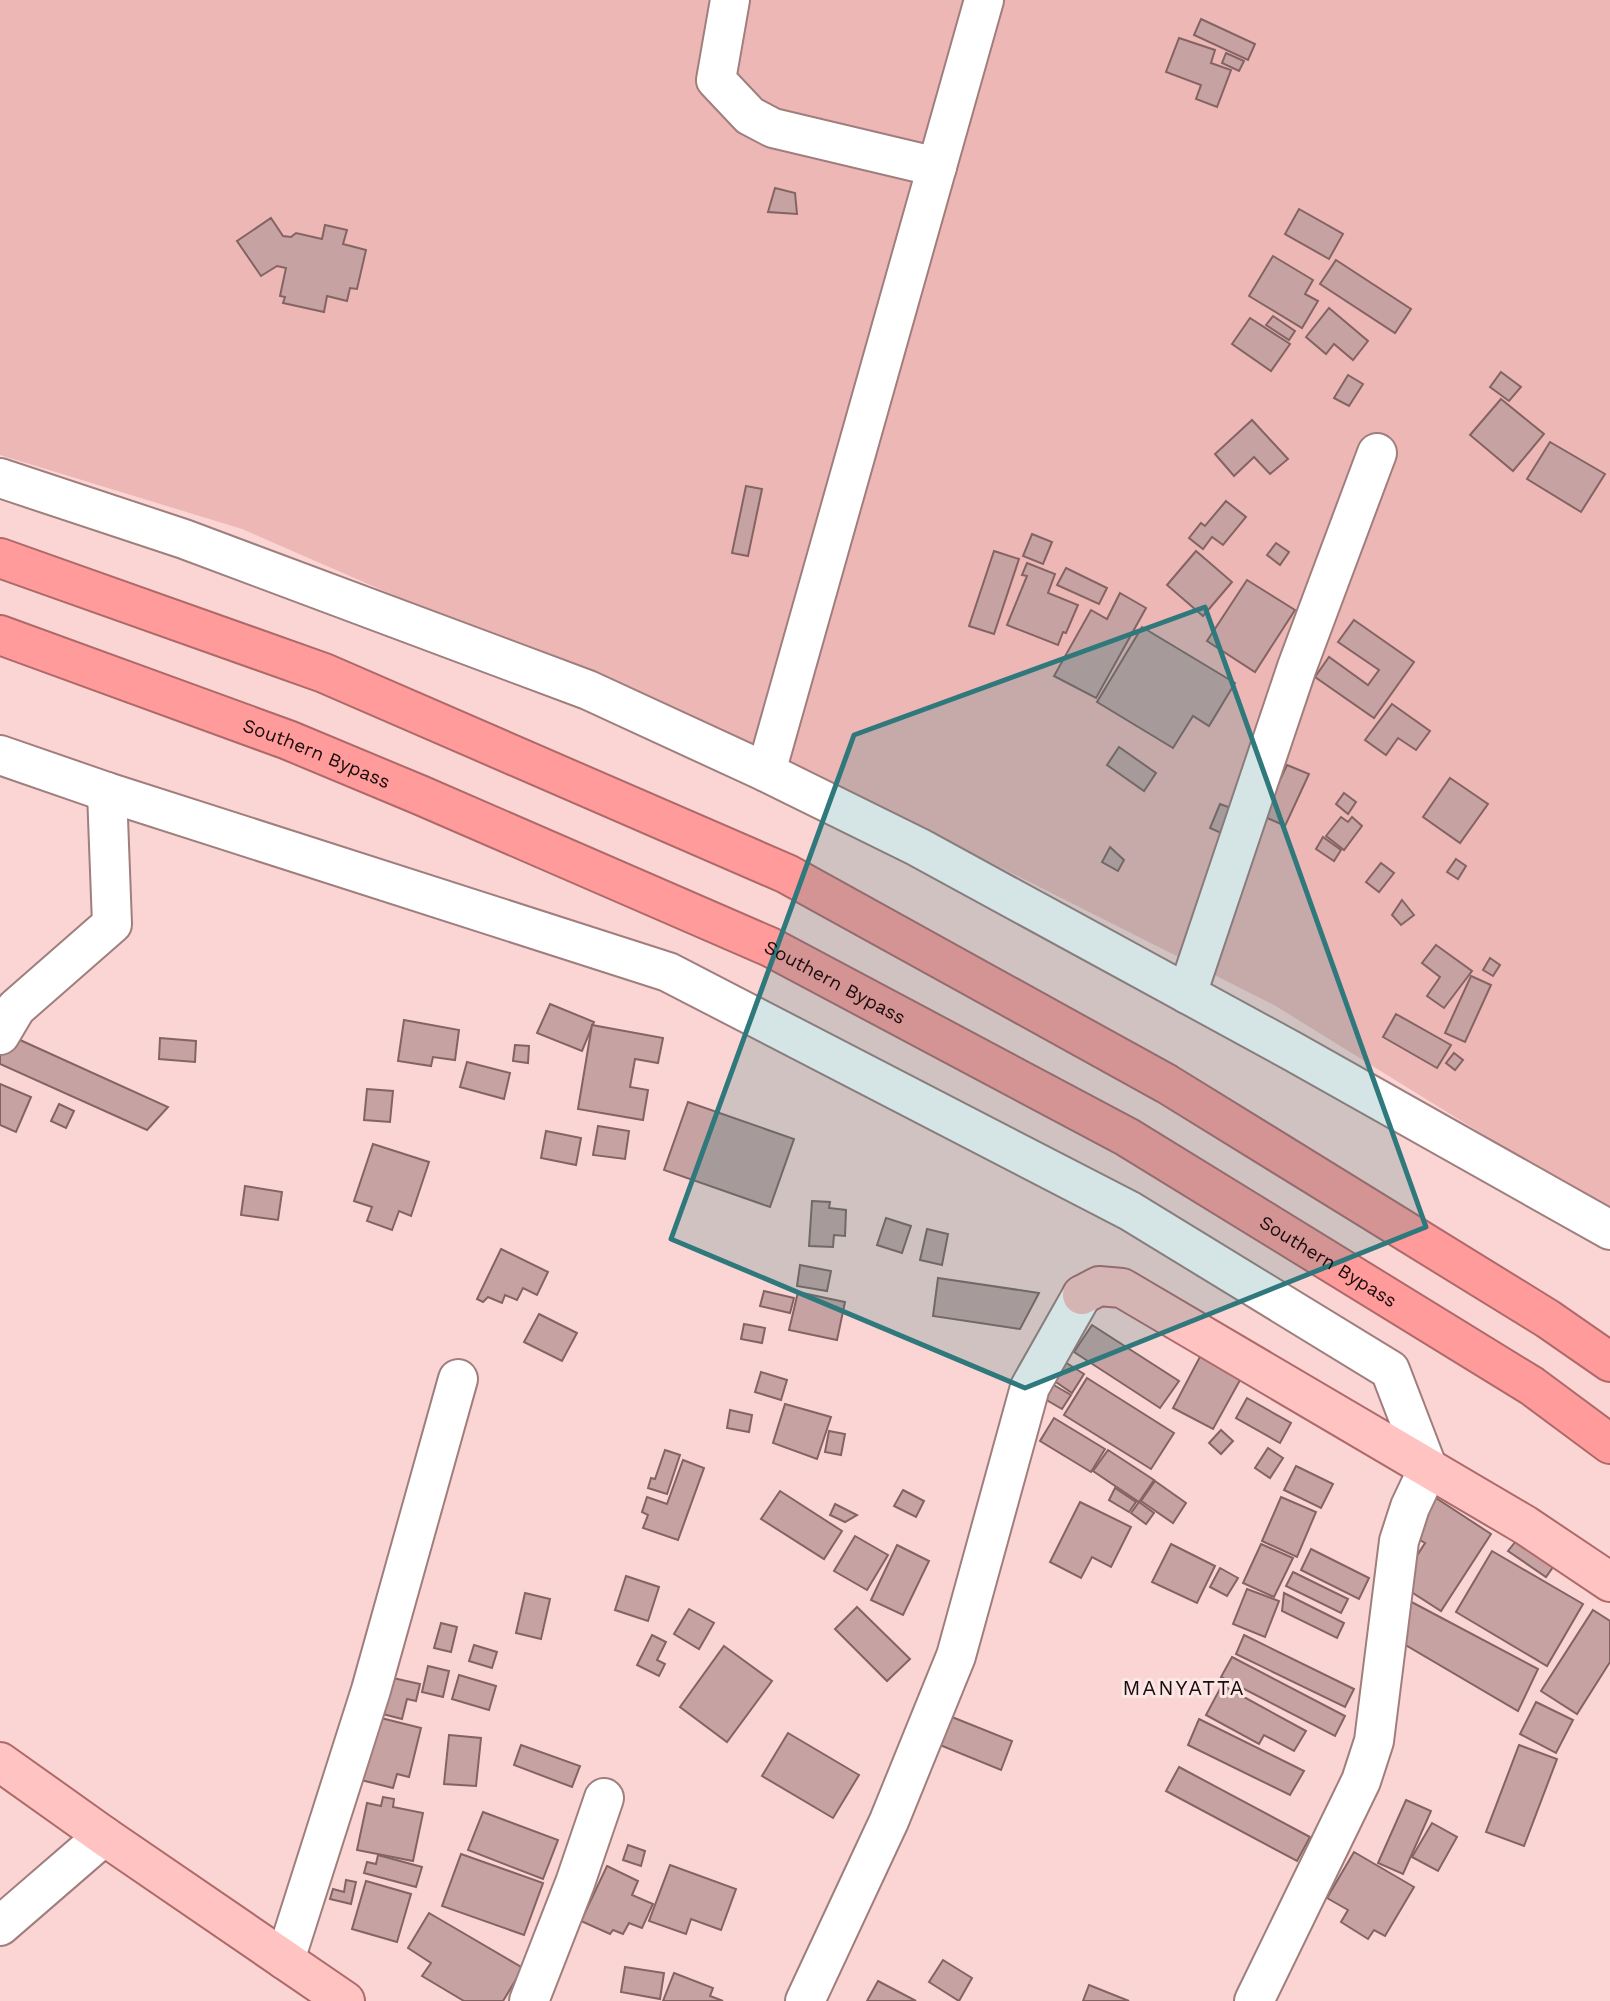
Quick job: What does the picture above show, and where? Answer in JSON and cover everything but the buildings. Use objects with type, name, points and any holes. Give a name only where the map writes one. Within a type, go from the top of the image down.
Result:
[{"type":"highway","points":[[0,558],[324,673],[787,874],[1167,1084],[1548,1319],[1610,1362]]},
{"type":"highway","name":"Southern Bypass","points":[[0,635],[288,740],[420,794],[770,947],[1127,1137],[1532,1386],[1610,1444]]},
{"type":"main road","points":[[1082,1295],[1099,1286],[1122,1288],[1525,1525],[1610,1582]]},
{"type":"main road","points":[[0,1762],[345,2001]]},
{"type":"street","points":[[730,0],[716,80],[750,116],[773,128],[937,167]]},
{"type":"street","points":[[766,772],[984,0]]},
{"type":"street","points":[[1187,994],[1297,667],[1377,453]]},
{"type":"street","points":[[0,478],[184,539],[589,690],[766,772],[918,847],[1292,1051],[1610,1230]]},
{"type":"street","points":[[0,755],[107,792],[668,972],[1130,1211],[1390,1370],[1428,1469],[1410,1507],[1399,1541],[1374,1741],[1361,1781],[1254,2001]]},
{"type":"street","points":[[0,1035],[16,1009],[112,924],[107,792]]},
{"type":"street","points":[[805,2001],[889,1821],[956,1657],[1030,1387],[1082,1295]]},
{"type":"street","points":[[285,1960],[371,1690],[458,1379]]},
{"type":"street","points":[[529,2001],[575,1883],[604,1798]]},
{"type":"street","points":[[0,1927],[104,1836]]},
{"type":"highlighted area","points":[[1205,607],[1426,1227],[1025,1388],[671,1239],[854,735]]},
{"type":"shaded area","points":[[0,0],[1610,0],[1610,1213],[1274,1005],[892,813],[242,529],[0,455]]},
{"type":"district","name":"MANYATTA","points":[[1184,1688]]}]
